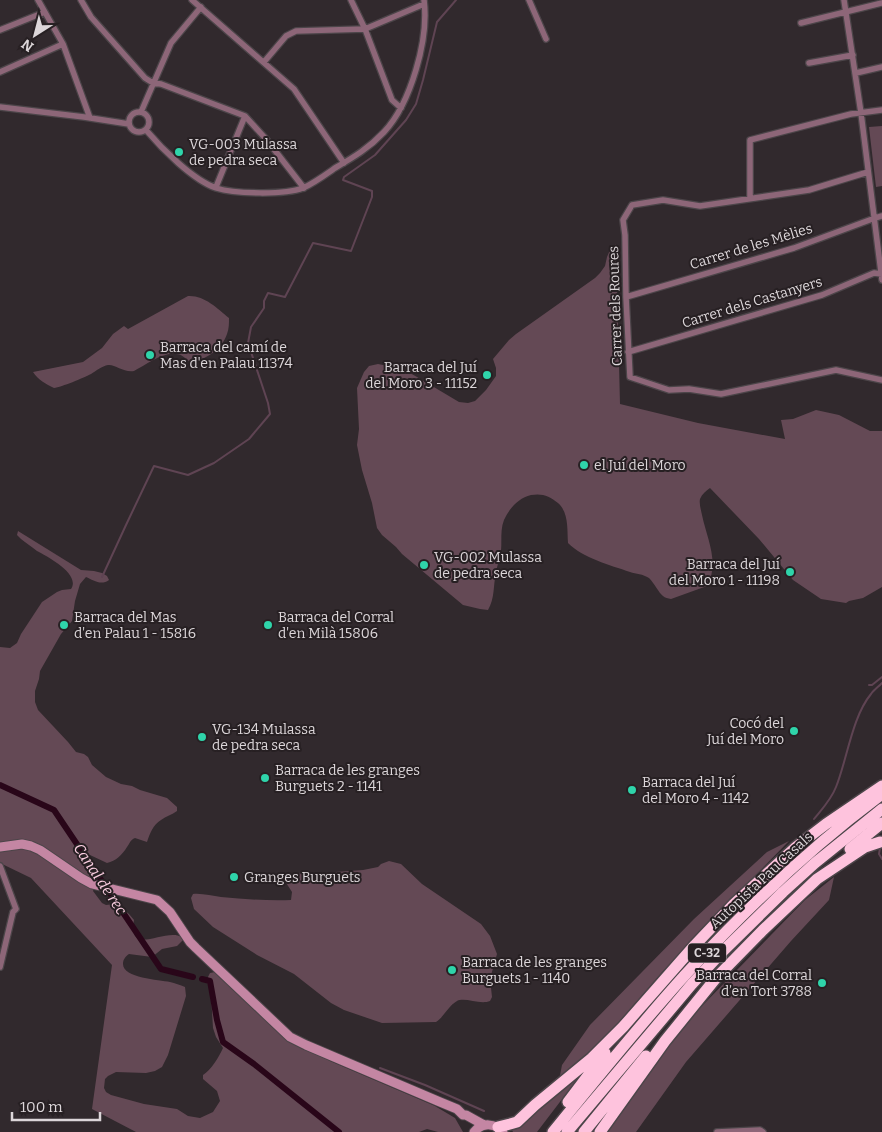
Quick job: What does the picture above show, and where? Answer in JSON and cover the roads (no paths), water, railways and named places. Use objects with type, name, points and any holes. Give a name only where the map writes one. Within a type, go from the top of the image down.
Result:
[{"type":"highway","points":[[500,1129],[517,1122],[592,1058],[623,1027],[734,904],[796,847],[882,786]]},
{"type":"highway","name":"Autopista Pau Casals","points":[[552,1132],[686,974],[748,910],[827,838],[882,794]]},
{"type":"highway","name":"Autopista Pau Casals","points":[[567,1132],[692,984],[722,952],[814,863],[882,809]]},
{"type":"highway","points":[[584,1132],[654,1045],[700,993],[834,862],[882,823]]},
{"type":"highway","points":[[818,879],[865,847],[880,842]]},
{"type":"highway","points":[[600,1132],[665,1041],[716,978]]},
{"type":"highway","points":[[545,1132],[623,1027]]},
{"type":"street","points":[[38,0],[63,44],[90,118]]},
{"type":"street","points":[[81,0],[91,16],[145,78],[153,83],[161,84],[245,116],[266,139],[304,188]]},
{"type":"street","points":[[192,0],[294,89],[344,163]]},
{"type":"street","points":[[351,0],[365,28],[392,100],[401,108]]},
{"type":"street","points":[[529,0],[546,39]]},
{"type":"street","points":[[844,0],[856,72],[882,276]]},
{"type":"street","points":[[146,130],[187,170],[201,180],[216,187],[233,191],[266,192],[289,192],[304,188],[357,156],[372,144],[386,131],[401,108],[420,57],[424,2],[365,28],[296,32],[286,36],[264,62]]},
{"type":"street","points":[[801,23],[882,3]]},
{"type":"street","points":[[141,112],[170,43],[201,7]]},
{"type":"street","points":[[0,30],[45,12]]},
{"type":"street","points":[[0,72],[63,44]]},
{"type":"street","points":[[808,63],[853,55]]},
{"type":"street","points":[[856,72],[882,67]]},
{"type":"street","points":[[0,107],[129,124]]},
{"type":"street","points":[[750,198],[750,140],[851,114],[882,110]]},
{"type":"street","points":[[141,112],[146,115],[149,125],[146,130],[140,133],[129,127],[129,124],[132,115],[141,112]]},
{"type":"street","points":[[216,187],[245,116]]},
{"type":"street","name":"Carrer dels Roures","points":[[868,172],[809,190],[700,206],[662,200],[632,205],[623,220],[628,352],[630,377],[669,390],[689,389],[721,394],[836,370],[882,380]]},
{"type":"street","name":"Carrer de les Mèlies","points":[[626,297],[794,248],[882,216]]},
{"type":"street","name":"Carrer dels Castanyers","points":[[628,352],[822,295],[874,273],[882,276]]},
{"type":"street","points":[[0,847],[22,844],[31,846],[92,884],[157,900],[170,912],[190,942],[290,1036],[306,1045],[457,1109],[464,1115],[473,1132],[484,1125],[493,1125],[500,1129]]},
{"type":"street","points":[[0,866],[16,909],[13,912],[0,967]]},
{"type":"street","points":[[464,1115],[484,1125]]},
{"type":"street","points":[[717,1132],[760,1130],[763,1132]]},
{"type":"waterway","points":[[102,577],[154,466],[188,475],[214,463],[249,439],[270,414],[248,343],[251,327],[264,308],[264,301],[268,293],[285,297],[313,243],[351,251],[372,197],[372,191],[343,180],[344,177],[375,155],[406,120],[416,104],[437,22],[456,0]]},
{"type":"waterway","points":[[869,685],[872,685],[882,677]]},
{"type":"waterway","points":[[814,819],[834,792],[854,726],[864,703],[882,683]]},
{"type":"waterway","name":"Canal de rec","points":[[0,785],[54,810],[161,969],[193,977]]},
{"type":"waterway","points":[[882,848],[880,848],[879,854],[882,859]]},
{"type":"waterway","name":"Canal de rec","points":[[202,979],[210,981],[223,1042],[254,1064],[339,1132]]},
{"type":"waterway","points":[[380,1068],[484,1111]]},
{"type":"place","name":"VG-003 Mulassa de pedra seca","points":[[179,152]]},
{"type":"place","name":"Barraca del camí de Mas d'en Palau 11374","points":[[150,355]]},
{"type":"place","name":"Barraca del Juí del Moro 3 - 11152","points":[[487,375]]},
{"type":"place","name":"el Juí del Moro","points":[[584,465]]},
{"type":"place","name":"VG-002 Mulassa de pedra seca","points":[[424,565]]},
{"type":"place","name":"Barraca del Juí del Moro 1 - 11198","points":[[790,572]]},
{"type":"place","name":"Barraca del Mas d'en Palau 1 - 15816","points":[[64,625]]},
{"type":"place","name":"Barraca del Corral d'en Milà 15806","points":[[268,625]]},
{"type":"place","name":"Cocó del Juí del Moro","points":[[794,731]]},
{"type":"place","name":"VG-134 Mulassa de pedra seca","points":[[202,737]]},
{"type":"place","name":"Barraca de les granges Burguets 2 - 1141","points":[[265,778]]},
{"type":"place","name":"Barraca del Juí del Moro 4 - 1142","points":[[632,790]]},
{"type":"place","name":"Granges Burguets","points":[[234,877]]},
{"type":"place","name":"Barraca de les granges Burguets 1 - 1140","points":[[452,970]]},
{"type":"place","name":"Barraca del Corral d’en Tort 3788","points":[[822,983]]}]
